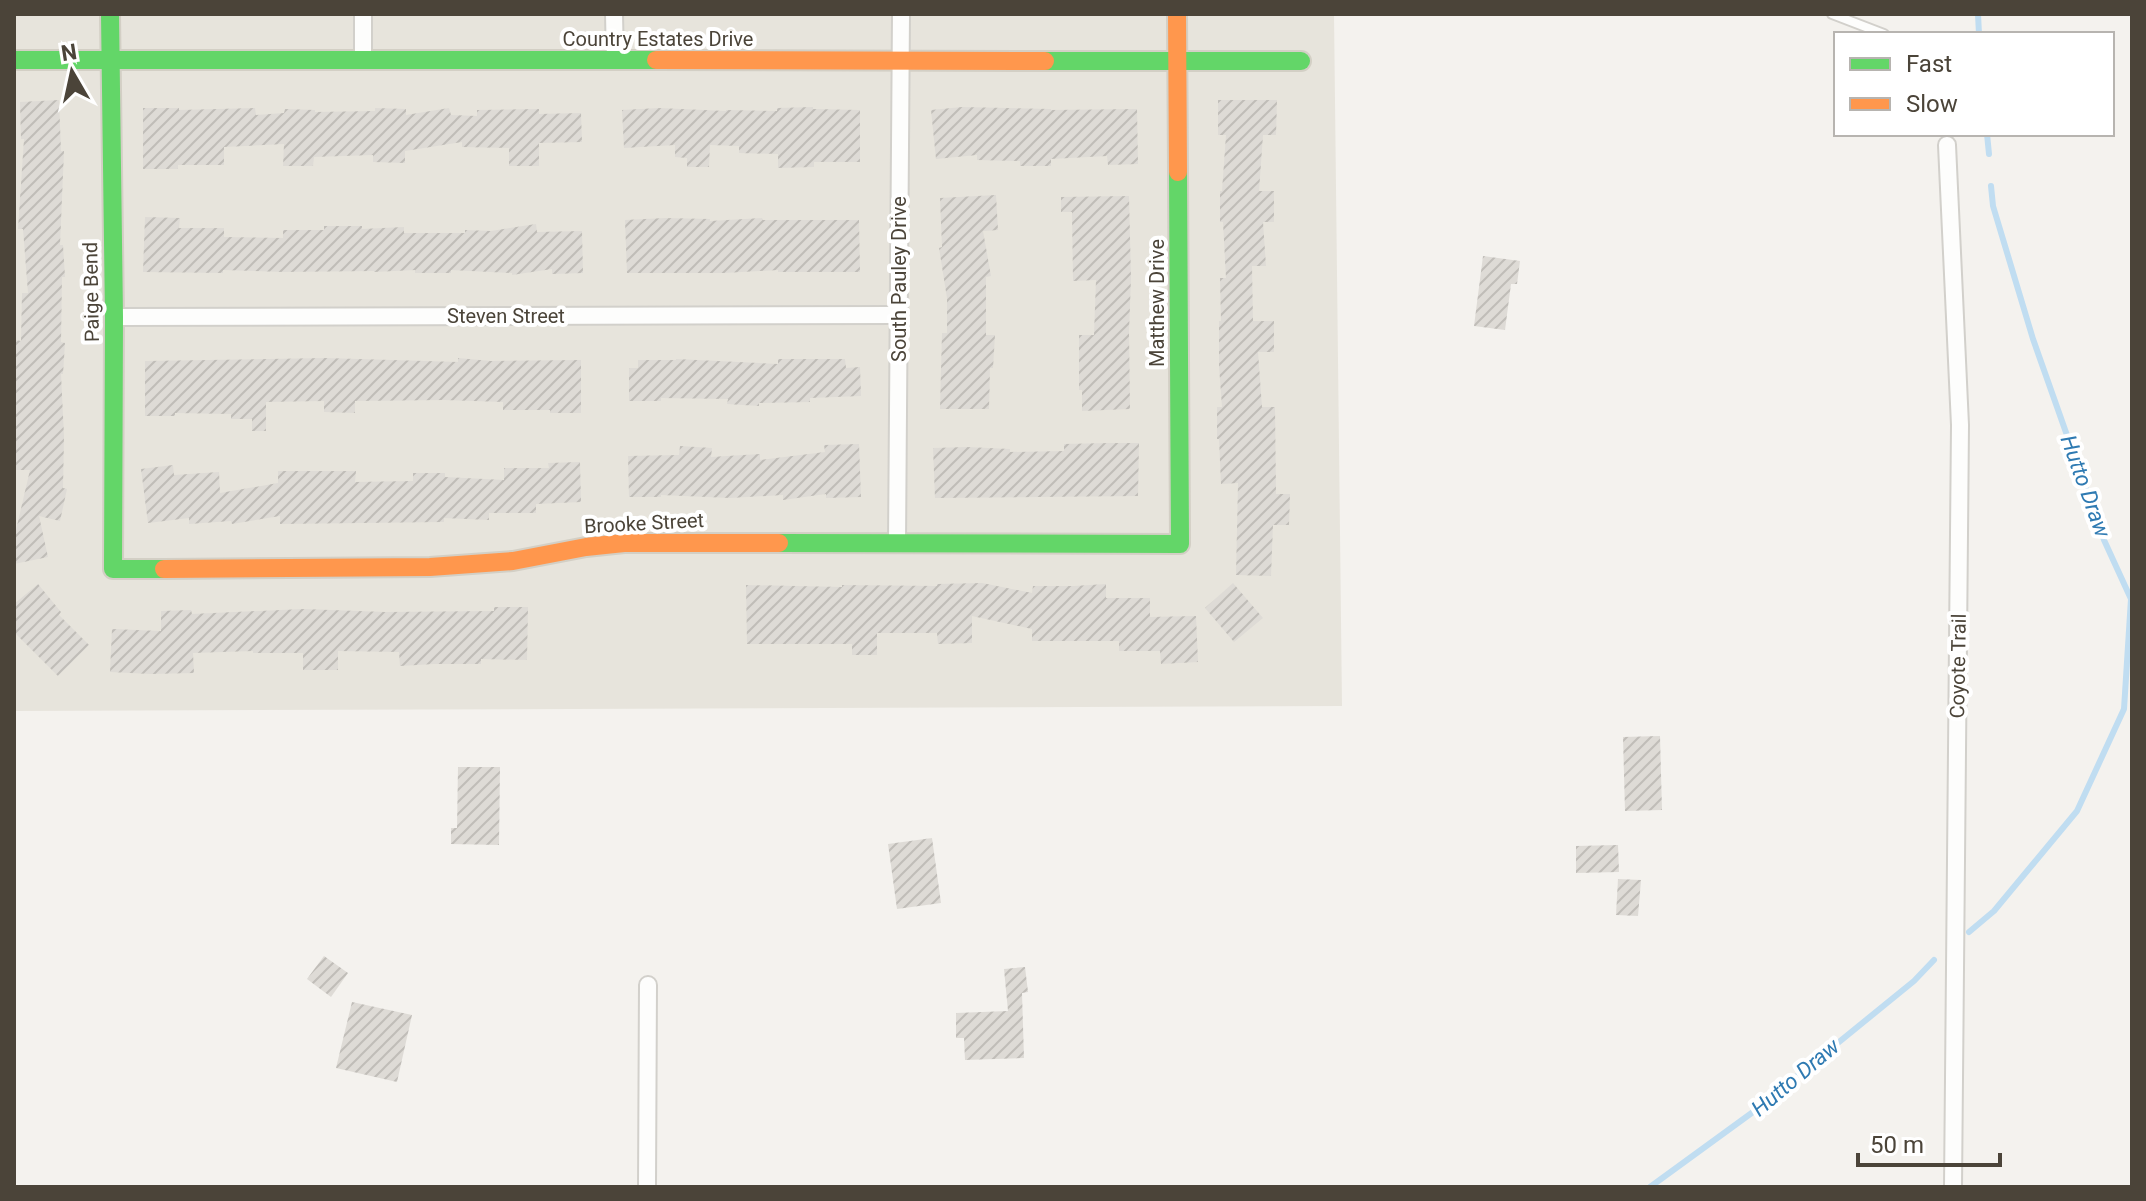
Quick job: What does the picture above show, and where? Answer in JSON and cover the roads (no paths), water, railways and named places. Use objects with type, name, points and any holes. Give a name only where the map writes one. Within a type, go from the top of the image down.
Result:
[{"type":"street","name":"Paige Bend","points":[[110,14],[113,569]]},
{"type":"street","points":[[363,14],[363,60]]},
{"type":"street","points":[[614,14],[615,61]]},
{"type":"street","name":"South Pauley Drive","points":[[897,543],[901,14]]},
{"type":"street","name":"Matthew Drive","points":[[1177,14],[1180,544]]},
{"type":"street","name":"Country Estates Drive","points":[[14,60],[1301,61]]},
{"type":"street","name":"Coyote Trail","points":[[1947,139],[1960,425],[1953,1187]]},
{"type":"street","name":"Steven Street","points":[[114,317],[898,315]]},
{"type":"street","name":"Brooke Street","points":[[113,569],[430,567],[513,561],[624,543],[1180,544]]},
{"type":"street","points":[[647,1187],[648,985]]},
{"type":"lane","points":[[1832,14],[1879,32]]},
{"type":"waterway","name":"Hutto Draw","points":[[1978,14],[1979,32]]},
{"type":"waterway","name":"Hutto Draw","points":[[1987,136],[1989,154]]},
{"type":"waterway","name":"Hutto Draw","points":[[1969,932],[1994,911],[2077,811],[2124,709],[2131,599],[2104,540],[2033,339],[1993,206],[1991,186]]},
{"type":"waterway","name":"Hutto Draw","points":[[1650,1187],[1753,1112],[1914,981],[1934,960]]}]
